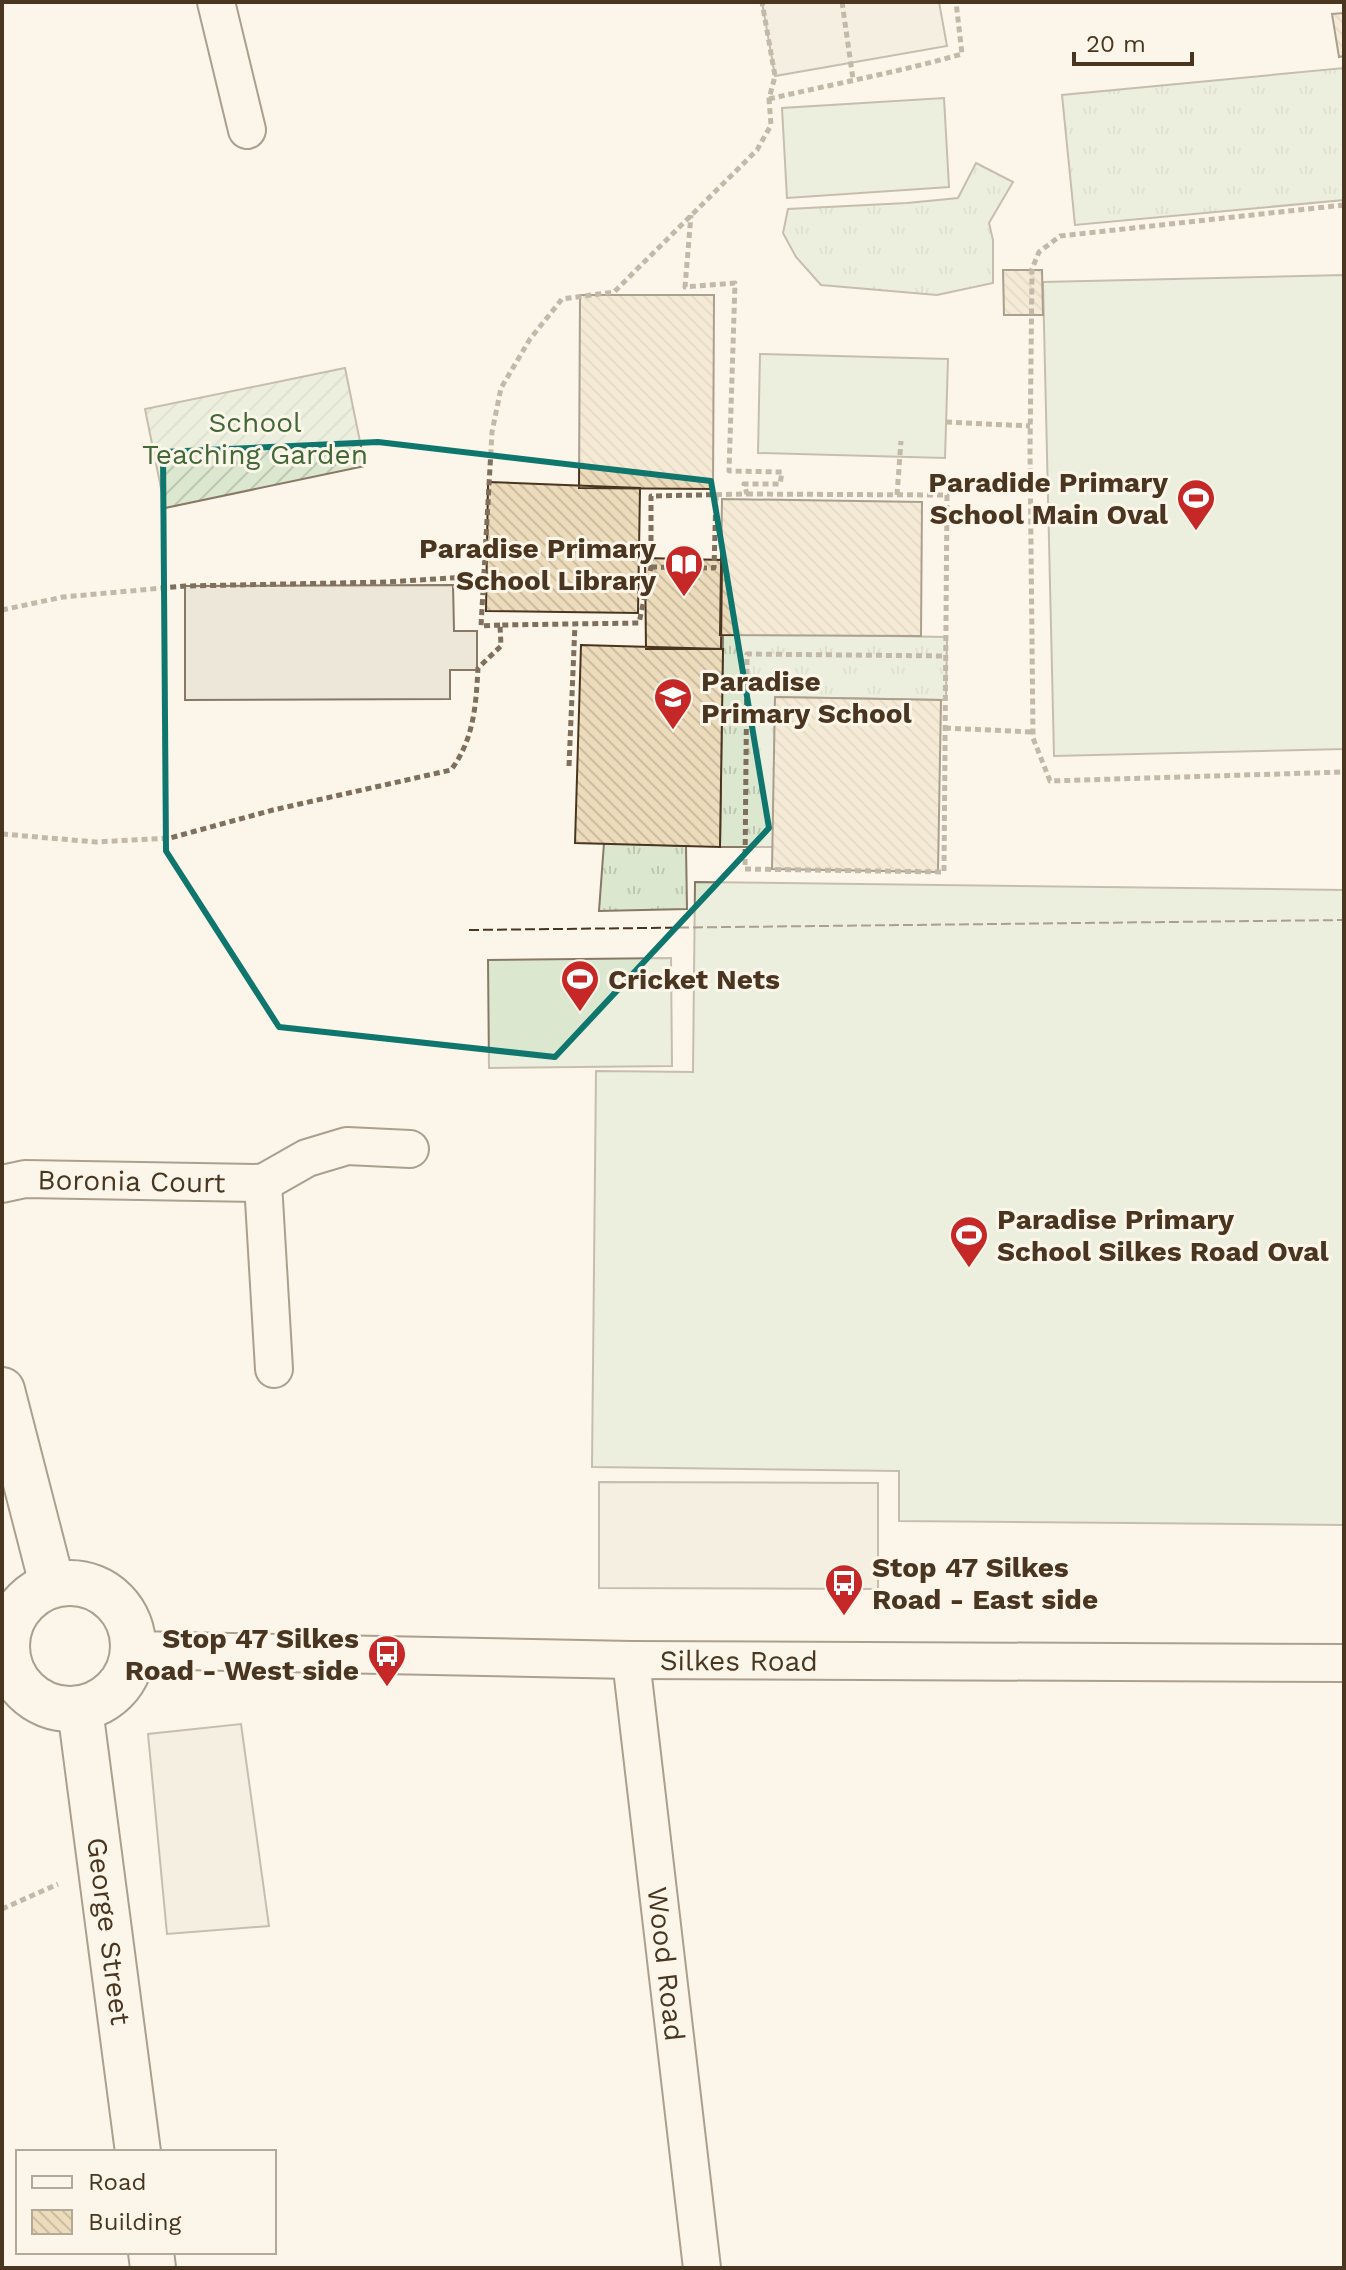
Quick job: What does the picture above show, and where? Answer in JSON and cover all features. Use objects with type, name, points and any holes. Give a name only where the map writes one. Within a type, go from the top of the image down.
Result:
[{"type":"street","points":[[216,2],[247,130]]},
{"type":"street","name":"Boronia Court","points":[[2,1184],[25,1179],[263,1183],[307,1158],[347,1146],[410,1149]]},
{"type":"street","name":"Boronia Court","points":[[263,1183],[274,1369]]},
{"type":"street","points":[[2,1390],[52,1584]]},
{"type":"street","points":[[72,1582],[93,1587],[112,1599],[126,1616],[133,1650],[129,1668],[118,1688],[101,1702],[80,1709],[53,1708],[33,1698],[17,1682],[8,1662],[4,1635],[17,1609],[33,1593],[52,1584],[72,1582]]},
{"type":"street","name":"Silkes Road","points":[[133,1650],[631,1660],[1344,1663]]},
{"type":"street","name":"Wood Road","points":[[631,1660],[702,2268]]},
{"type":"street","name":"George Street","points":[[80,1709],[138,2150]]},
{"type":"path","points":[[762,2],[775,76],[769,99],[771,125],[757,150],[614,292],[562,299],[530,339],[501,388],[492,432],[481,626],[639,623],[651,567],[651,496],[947,495],[946,656],[944,872],[745,869],[747,654],[946,656]]},
{"type":"path","points":[[842,2],[853,79]]},
{"type":"path","points":[[769,99],[917,67],[962,54],[956,2]]},
{"type":"path","points":[[1344,205],[1060,236],[1039,252],[1032,269],[1030,426],[1033,738],[1050,781],[1344,772]]},
{"type":"path","points":[[691,215],[685,287],[735,283],[729,471],[782,472],[780,484],[744,484],[747,494]]},
{"type":"path","points":[[946,422],[1030,426]]},
{"type":"path","points":[[897,495],[901,441]]},
{"type":"path","points":[[651,567],[714,568],[716,495]]},
{"type":"path","points":[[2,610],[63,597],[185,586],[387,582],[484,576]]},
{"type":"path","points":[[569,766],[575,624]]},
{"type":"path","points":[[2,834],[96,842],[170,838],[273,810],[451,770],[463,753],[476,714],[478,668],[501,646],[500,625]]},
{"type":"path","points":[[945,728],[1033,732]]},
{"type":"path","points":[[2,1909],[58,1884]]},
{"type":"highlighted area","points":[[378,442],[711,481],[769,828],[555,1057],[279,1027],[166,851],[163,452]]},
{"type":"green space","points":[[1344,68],[1344,200],[1075,225],[1062,95]]},
{"type":"green space","points":[[944,98],[949,187],[787,198],[782,108]]},
{"type":"green space","points":[[976,163],[1013,182],[989,223],[993,240],[993,283],[937,295],[821,285],[796,257],[783,233],[788,209],[958,198]]},
{"type":"green space","name":"Paradide Primary School Main Oval","points":[[1344,275],[1344,749],[1054,756],[1043,282]]},
{"type":"green space","points":[[760,354],[948,359],[945,458],[758,453]]},
{"type":"green space","name":"School Teaching Garden","points":[[345,368],[365,466],[165,508],[145,409]]},
{"type":"green space","points":[[723,633],[947,637],[946,700],[775,697],[773,847],[720,847]]},
{"type":"green space","points":[[604,843],[686,846],[687,909],[599,911]]},
{"type":"green space","name":"Paradise Primary School Silkes Road Oval","points":[[695,882],[1344,890],[1344,1525],[899,1521],[899,1471],[592,1467],[596,1071],[693,1072]]},
{"type":"green space","name":"Cricket Nets","points":[[671,958],[672,1066],[489,1068],[488,960]]},
{"type":"shaded area","points":[[762,2],[939,2],[947,46],[775,76]]},
{"type":"shaded area","points":[[453,585],[454,631],[477,631],[477,670],[450,670],[450,699],[185,700],[185,586]]},
{"type":"shaded area","points":[[599,1482],[878,1483],[878,1589],[599,1588]]},
{"type":"shaded area","points":[[241,1724],[269,1926],[167,1934],[148,1734]]},
{"type":"building","points":[[1344,13],[1344,56],[1339,57],[1332,14]]},
{"type":"building","points":[[1003,270],[1042,270],[1043,315],[1004,315]]},
{"type":"building","points":[[580,295],[714,295],[713,489],[579,488]]},
{"type":"building","points":[[488,482],[640,488],[638,613],[486,611]]},
{"type":"building","points":[[722,499],[922,502],[921,636],[720,635]]},
{"type":"building","name":"Paradise Primary School Library","points":[[645,558],[722,560],[721,649],[646,649]]},
{"type":"building","points":[[581,645],[723,649],[720,847],[575,843]]},
{"type":"building","points":[[775,697],[941,700],[938,872],[772,869]]},
{"type":"fence","points":[[469,930],[1344,920]]},
{"type":"place","name":"Paradide Primary School Main Oval","points":[[1196,532]]},
{"type":"place","name":"Paradise Primary School Library","points":[[684,598]]},
{"type":"place","name":"Paradise Primary School","points":[[673,731]]},
{"type":"place","name":"Cricket Nets","points":[[580,1013]]},
{"type":"place","name":"Paradise Primary School Silkes Road Oval","points":[[969,1269]]},
{"type":"place","name":"Stop 47 Silkes Road - East side","points":[[844,1617]]},
{"type":"place","name":"Stop 47 Silkes Road - West side","points":[[387,1688]]}]
